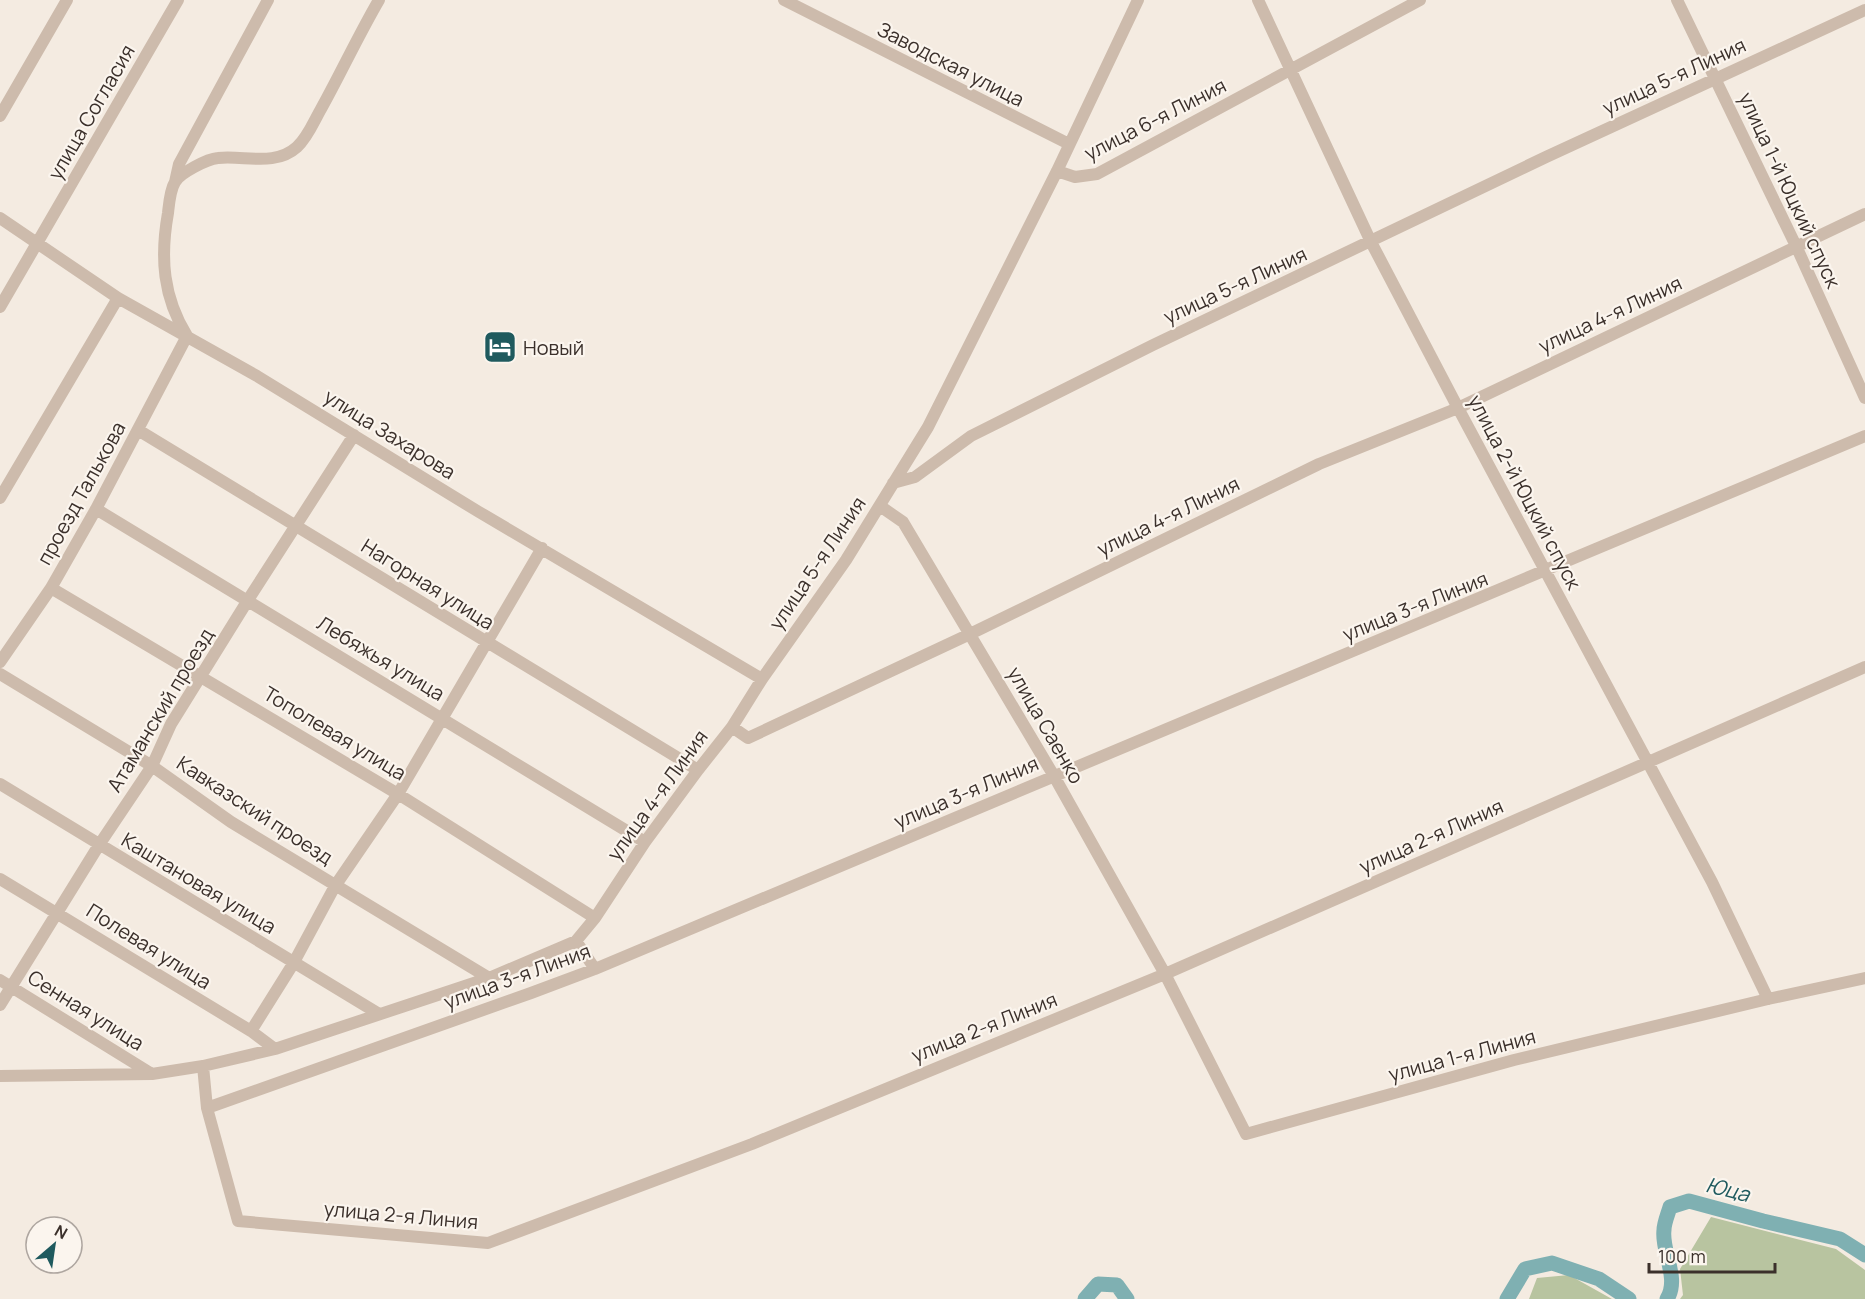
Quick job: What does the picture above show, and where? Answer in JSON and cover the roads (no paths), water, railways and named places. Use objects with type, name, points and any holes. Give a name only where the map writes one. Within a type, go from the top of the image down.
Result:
[{"type":"street","points":[[0,116],[67,0]]},
{"type":"street","name":"улица Согласия","points":[[0,307],[178,0]]},
{"type":"street","points":[[187,336],[176,318],[164,273],[163,242],[179,164],[268,0]]},
{"type":"street","points":[[175,182],[191,169],[216,158],[253,160],[276,157],[298,146],[327,99],[379,0]]},
{"type":"street","name":"Заводская улица","points":[[784,0],[1069,144]]},
{"type":"street","points":[[894,483],[927,427],[1057,171],[1138,0]]},
{"type":"street","name":"улица 2-й Юцкий спуск","points":[[1258,0],[1371,242],[1712,882],[1768,999]]},
{"type":"street","name":"улица 6-я Линия","points":[[1057,171],[1075,177],[1097,174],[1420,0]]},
{"type":"street","name":"улица 1-й Юцкий спуск","points":[[1677,0],[1797,248],[1865,398]]},
{"type":"street","name":"улица 5-я Линия","points":[[732,727],[762,679],[846,560],[894,483],[915,477],[971,436],[1153,345],[1716,78],[1865,10]]},
{"type":"street","name":"улица 4-я Линия","points":[[576,941],[595,918],[645,842],[732,727],[748,738],[970,634],[1319,464],[1458,408],[1865,214]]},
{"type":"street","name":"улица Захарова","points":[[0,218],[118,298],[257,376],[478,512],[762,679]]},
{"type":"street","points":[[0,498],[118,298]]},
{"type":"street","name":"проезд Талькова","points":[[0,662],[51,588],[187,336]]},
{"type":"street","name":"Нагорная улица","points":[[138,430],[698,770]]},
{"type":"street","name":"Атаманский проезд","points":[[0,1005],[5,984],[58,913],[99,845],[152,766],[171,724],[354,435]]},
{"type":"street","name":"улица 3-я Линия","points":[[207,1108],[595,969],[1546,573],[1865,436]]},
{"type":"street","name":"улица Саенко","points":[[880,506],[903,522],[1054,776],[1165,974]]},
{"type":"street","name":"Лебяжья улица","points":[[96,508],[645,842]]},
{"type":"street","points":[[251,1031],[293,964],[335,885],[398,794],[542,548]]},
{"type":"street","name":"Тополевая улица","points":[[51,588],[398,794],[595,918]]},
{"type":"street","name":"улица 2-я Линия","points":[[203,1066],[207,1108],[238,1221],[488,1242],[752,1144],[1165,974],[1865,667]]},
{"type":"street","name":"Кавказский проезд","points":[[0,674],[152,766],[231,822],[489,978]]},
{"type":"street","name":"Каштановая улица","points":[[0,784],[293,964],[379,1014]]},
{"type":"street","name":"Полевая улица","points":[[0,879],[251,1031],[275,1049]]},
{"type":"street","points":[[576,941],[595,969]]},
{"type":"street","name":"улица 3-я Линия","points":[[0,1076],[152,1074],[203,1066],[275,1049],[489,978],[576,941]]},
{"type":"street","name":"улица 1-я Линия","points":[[1165,974],[1246,1134],[1514,1060],[1865,978]]},
{"type":"street","name":"Сенная улица","points":[[5,984],[152,1074]]},
{"type":"waterway","name":"Юца","points":[[1667,1299],[1672,1282],[1665,1247],[1665,1224],[1670,1207],[1689,1201],[1840,1239],[1865,1255]]},
{"type":"waterway","name":"Юца","points":[[1507,1299],[1525,1269],[1552,1263],[1599,1279],[1629,1299]]},
{"type":"waterway","name":"Юца","points":[[1085,1299],[1098,1284],[1117,1285],[1127,1299]]},
{"type":"place","name":"Новый","points":[[500,347]]}]
